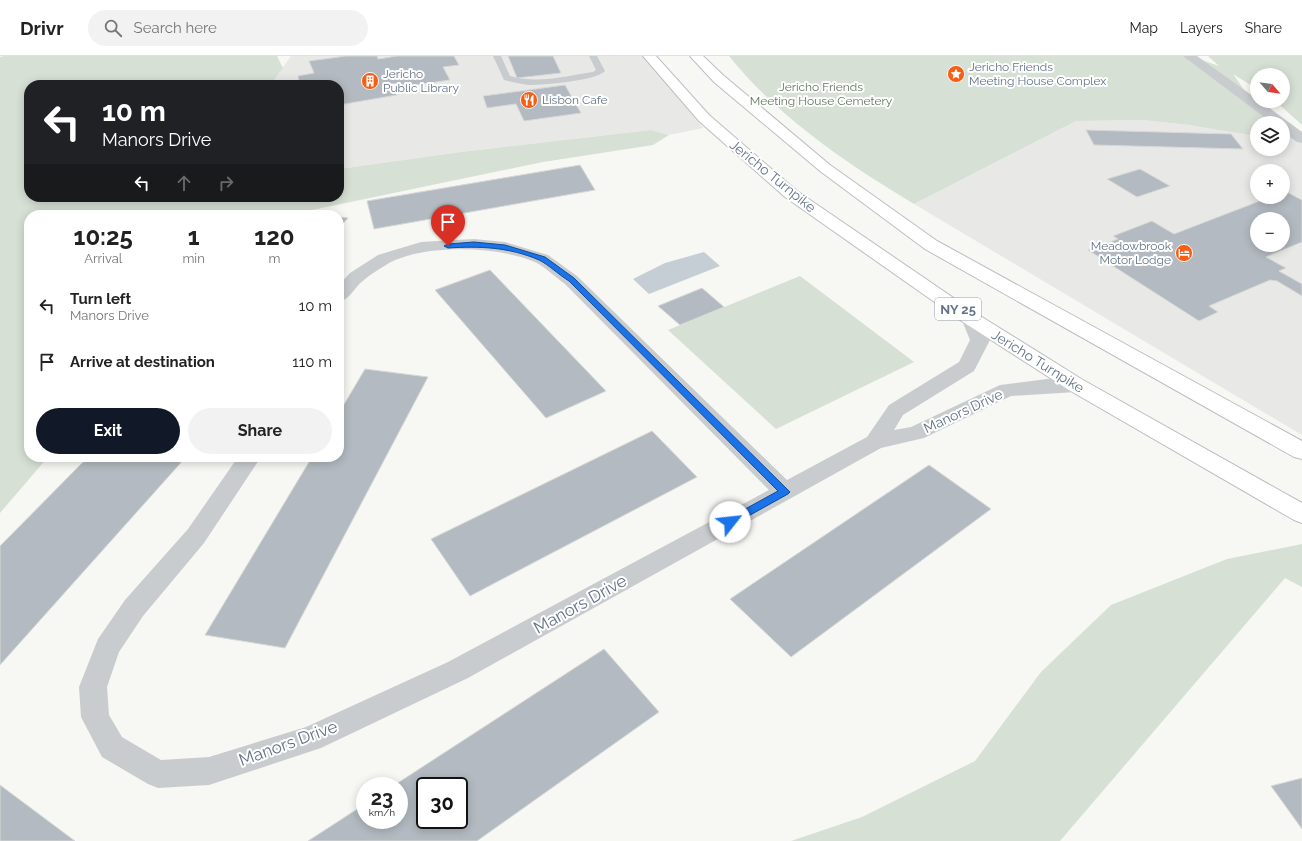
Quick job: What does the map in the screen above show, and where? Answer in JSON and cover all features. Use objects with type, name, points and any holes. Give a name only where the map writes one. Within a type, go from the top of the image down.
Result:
[{"type":"main road","name":"Jericho Turnpike","points":[[649,56],[704,118],[791,194],[970,318],[1076,385],[1302,514]]},
{"type":"main road","points":[[696,56],[719,79],[825,168],[931,245],[1302,451]]},
{"type":"street","points":[[1189,56],[1271,116]]},
{"type":"street","points":[[1290,130],[1302,139]]},
{"type":"street","points":[[344,290],[356,277],[384,260],[421,248],[474,244],[505,247],[542,259],[572,280],[785,492]]},
{"type":"street","name":"Manors Drive","points":[[875,442],[896,410],[967,366],[980,340],[970,318]]},
{"type":"street","name":"Manors Drive","points":[[247,462],[196,536],[134,608],[107,647],[93,687],[95,717],[112,747],[158,774],[209,771],[311,738],[458,670],[875,442],[916,433],[1007,390],[1076,385]]},
{"type":"lane","points":[[497,56],[507,78],[517,82],[530,83],[596,74],[601,71],[593,56]]},
{"type":"shaded area","points":[[291,56],[644,56],[703,128],[669,135],[651,130],[461,152],[344,168],[344,80],[274,80]]},
{"type":"shaded area","points":[[1143,120],[1250,131],[1250,156],[1290,156],[1290,134],[1302,142],[1302,435],[914,204],[1076,121]]},
{"type":"shaded area","points":[[704,252],[720,266],[649,294],[633,279],[665,263]]},
{"type":"green space","points":[[277,56],[283,68],[274,80],[24,80],[24,202],[344,202],[344,168],[461,152],[651,130],[669,135],[653,145],[543,162],[312,210],[24,210],[24,462],[44,462],[0,513],[0,57]]},
{"type":"green space","name":"Jericho Friends Meeting House Cemetery","points":[[729,56],[1190,56],[1219,66],[1208,56],[1302,56],[1302,125],[1283,108],[1290,108],[1290,68],[1250,68],[1250,85],[1233,74],[1250,96],[1250,108],[1264,108],[1272,116],[1250,116],[1250,135],[1189,125],[1143,120],[1076,121],[914,204],[839,156],[815,138],[769,100]]},
{"type":"green space","points":[[800,276],[914,362],[776,429],[668,330]]},
{"type":"green space","points":[[1302,544],[1302,587],[1285,578],[1060,841],[791,841],[862,817],[975,761],[1041,672],[1111,605],[1227,559]]},
{"type":"building","name":"Jericho Public Library","points":[[346,56],[377,56],[378,59],[397,56],[454,56],[459,65],[443,67],[450,80],[401,87],[399,83],[391,84],[397,95],[344,104],[344,80],[299,80],[298,76],[314,73],[309,61]]},
{"type":"building","points":[[508,56],[553,56],[561,73],[517,78]]},
{"type":"building","name":"Lisbon Cafe","points":[[565,85],[581,113],[524,121],[516,104],[487,108],[483,96]]},
{"type":"building","points":[[1086,130],[1231,134],[1243,149],[1094,145]]},
{"type":"building","points":[[580,165],[595,190],[374,229],[367,201]]},
{"type":"building","points":[[1140,169],[1170,186],[1137,197],[1107,179]]},
{"type":"building","name":"Meadowbrook Motor Lodge","points":[[1290,194],[1302,200],[1302,242],[1290,247],[1290,212],[1250,212],[1250,252],[1278,252],[1266,257],[1286,268],[1279,271],[1302,284],[1302,296],[1277,281],[1270,280],[1209,306],[1218,312],[1199,321],[1088,250],[1118,239],[1113,236],[1152,221],[1174,234],[1252,204],[1290,204]]},
{"type":"building","points":[[490,270],[606,391],[546,418],[435,290]]},
{"type":"building","points":[[702,288],[724,307],[680,325],[658,306]]},
{"type":"building","points":[[365,369],[428,377],[285,648],[205,635],[309,462],[344,462],[344,405]]},
{"type":"building","points":[[652,431],[697,477],[470,596],[431,539]]},
{"type":"building","points":[[83,462],[182,462],[0,665],[0,546]]},
{"type":"building","points":[[929,465],[991,509],[791,657],[730,599]]},
{"type":"building","points":[[604,649],[659,712],[477,841],[308,841],[356,810],[356,829],[408,829],[407,777]]},
{"type":"building","points":[[1302,778],[1302,829],[1271,786]]},
{"type":"building","points":[[0,785],[75,841],[0,841]]},
{"type":"place","name":"Jericho Friends Meeting House Complex","points":[[956,74]]},
{"type":"place","name":"Jericho Public Library","points":[[370,81]]},
{"type":"place","name":"Lisbon Cafe","points":[[529,100]]},
{"type":"place","name":"Meadowbrook Motor Lodge","points":[[1184,253]]},
{"type":"route","points":[[448,246],[474,244],[505,247],[542,259],[572,280],[785,492],[730,522]]}]
